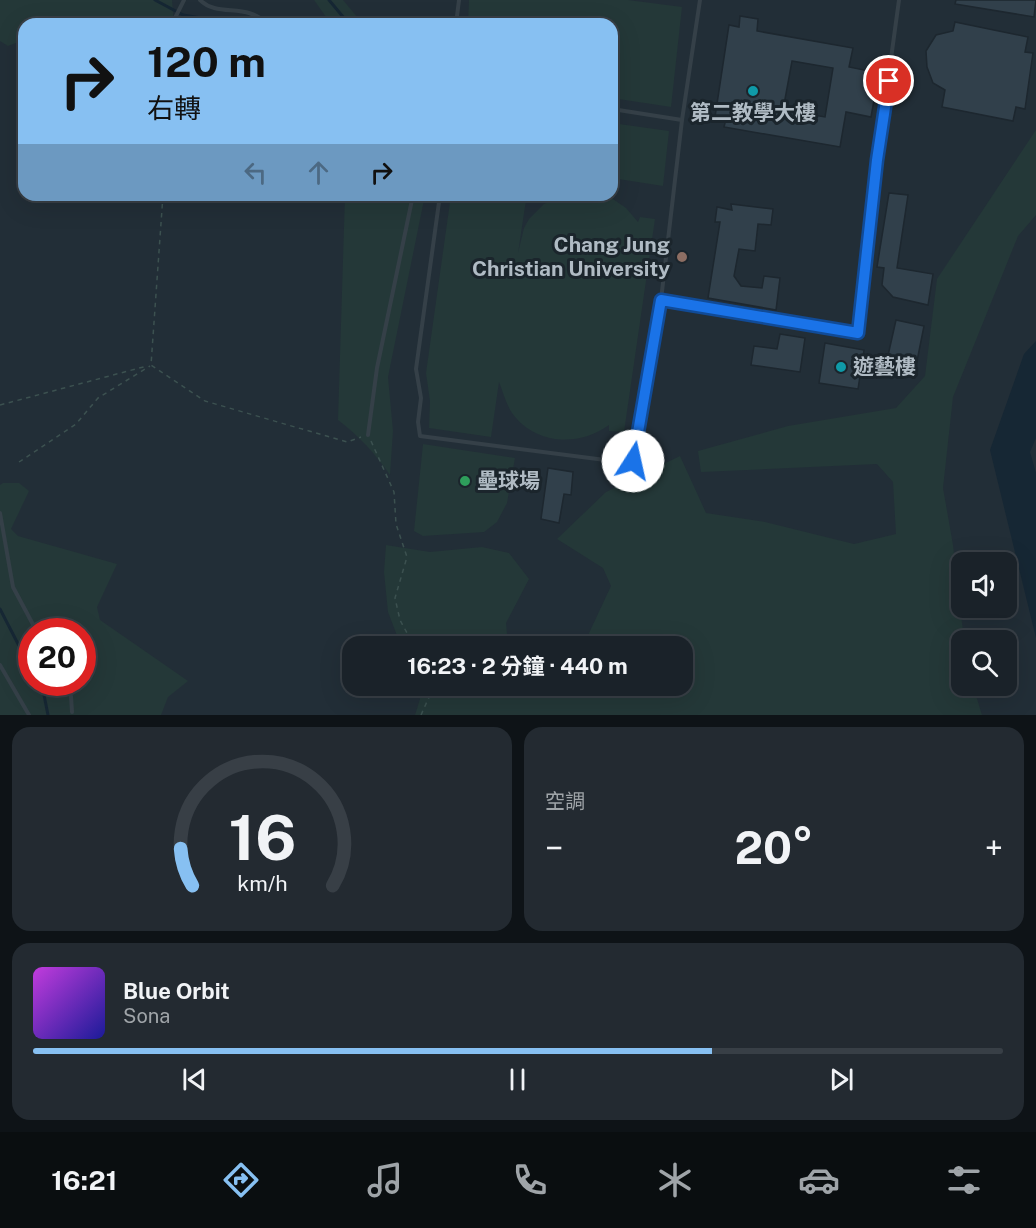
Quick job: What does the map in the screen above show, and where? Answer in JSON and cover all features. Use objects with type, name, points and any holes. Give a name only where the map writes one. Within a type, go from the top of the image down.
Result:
[{"type":"lane","points":[[175,18],[184,0]]},
{"type":"lane","points":[[200,0],[211,8],[238,10],[259,15],[262,18]]},
{"type":"lane","points":[[457,18],[459,0]]},
{"type":"lane","points":[[439,201],[416,369],[421,398],[418,422],[420,436],[633,461],[661,300],[682,120],[700,0]]},
{"type":"lane","points":[[661,300],[858,333],[877,160],[899,0]]},
{"type":"lane","points":[[618,110],[682,120]]},
{"type":"lane","points":[[368,435],[376,368],[412,201]]},
{"type":"lane","points":[[0,513],[13,586],[30,618]]},
{"type":"lane","points":[[0,665],[29,715]]},
{"type":"lane","points":[[70,696],[72,712]]},
{"type":"path","points":[[151,365],[164,201]]},
{"type":"path","points":[[19,462],[76,424],[98,398],[151,365]]},
{"type":"path","points":[[0,405],[151,365],[206,401],[347,442],[368,435],[394,492],[396,524],[407,557],[395,598],[399,620],[408,636]]},
{"type":"path","points":[[421,715],[430,696]]},
{"type":"green space","points":[[0,0],[172,0],[174,18],[74,18],[69,16],[64,18],[18,18],[18,42],[8,46],[0,41]]},
{"type":"green space","points":[[314,0],[343,0],[358,18],[327,18]]},
{"type":"green space","points":[[469,0],[628,0],[682,7],[671,107],[618,99],[618,18],[468,18]]},
{"type":"green space","points":[[618,124],[669,131],[663,186],[618,179]]},
{"type":"green space","points":[[1036,130],[1036,215],[1018,236],[953,397],[943,488],[954,552],[951,552],[951,618],[961,618],[963,630],[951,630],[951,696],[976,696],[982,715],[415,715],[419,696],[693,696],[693,636],[588,636],[611,586],[603,568],[557,539],[606,492],[680,456],[706,513],[765,522],[854,544],[896,534],[893,482],[877,464],[701,472],[698,451],[788,426],[896,408],[925,376],[937,279]]},
{"type":"green space","points":[[345,201],[424,201],[388,377],[393,431],[390,475],[366,445],[338,420]]},
{"type":"green space","points":[[450,201],[526,201],[518,253],[524,228],[529,219],[544,204],[551,201],[616,201],[626,208],[638,222],[640,217],[655,219],[624,432],[609,431],[609,425],[584,437],[558,439],[545,437],[522,424],[512,413],[499,382],[491,437],[429,428],[430,401],[426,373]]},
{"type":"green space","name":"壘球場","points":[[423,444],[515,458],[507,503],[497,522],[484,532],[423,536],[414,531]]},
{"type":"green space","points":[[19,483],[29,491],[11,529],[18,536],[117,564],[97,607],[100,620],[188,681],[168,697],[161,715],[0,715],[0,485]]},
{"type":"green space","points":[[386,545],[430,552],[482,547],[509,553],[529,579],[506,623],[507,636],[397,636],[388,612],[384,572]]},
{"type":"water","points":[[1036,341],[1036,438],[1030,452],[1036,473],[1036,638],[1017,560],[1017,552],[1015,552],[990,450],[1024,354]]},
{"type":"building","points":[[956,0],[1036,0],[1034,17],[955,4]]},
{"type":"building","name":"第二教學大樓","points":[[740,16],[758,19],[757,31],[853,48],[849,67],[879,73],[871,117],[846,112],[840,147],[724,127],[726,119],[715,117],[729,25],[739,27]],"holes":[[[792,61],[833,68],[825,117],[783,110]]]},
{"type":"building","points":[[955,22],[1028,37],[1025,52],[1033,53],[1025,109],[1016,107],[1013,121],[942,107],[945,90],[933,83],[927,67],[926,51],[936,35],[953,31]]},
{"type":"building","points":[[889,193],[908,195],[897,268],[933,274],[928,305],[893,297],[882,285],[884,268],[877,267]]},
{"type":"building","points":[[731,204],[773,209],[771,225],[758,224],[755,251],[739,249],[734,276],[741,286],[762,288],[764,276],[780,278],[776,310],[708,298],[720,222],[715,222],[717,207],[732,210]]},
{"type":"building","name":"遊藝樓","points":[[896,320],[924,326],[916,366],[887,360]]},
{"type":"building","points":[[780,334],[805,338],[800,372],[751,365],[754,346],[777,349]]},
{"type":"building","name":"遊藝樓","points":[[825,343],[864,350],[858,389],[819,383]]},
{"type":"building","points":[[548,468],[573,472],[571,495],[564,494],[559,523],[541,519]]},
{"type":"waterway","points":[[155,0],[183,15],[201,18]]},
{"type":"waterway","points":[[329,0],[344,18]]},
{"type":"waterway","points":[[0,609],[18,644]]},
{"type":"waterway","points":[[44,696],[48,715]]},
{"type":"place","name":"第二教學大樓","points":[[753,91]]},
{"type":"place","name":"Chang Jung Christian University","points":[[682,257]]},
{"type":"place","name":"遊藝樓","points":[[841,367]]},
{"type":"place","name":"壘球場","points":[[465,481]]},
{"type":"route","points":[[633,461],[661,300],[858,333],[877,160],[889,81]]}]
